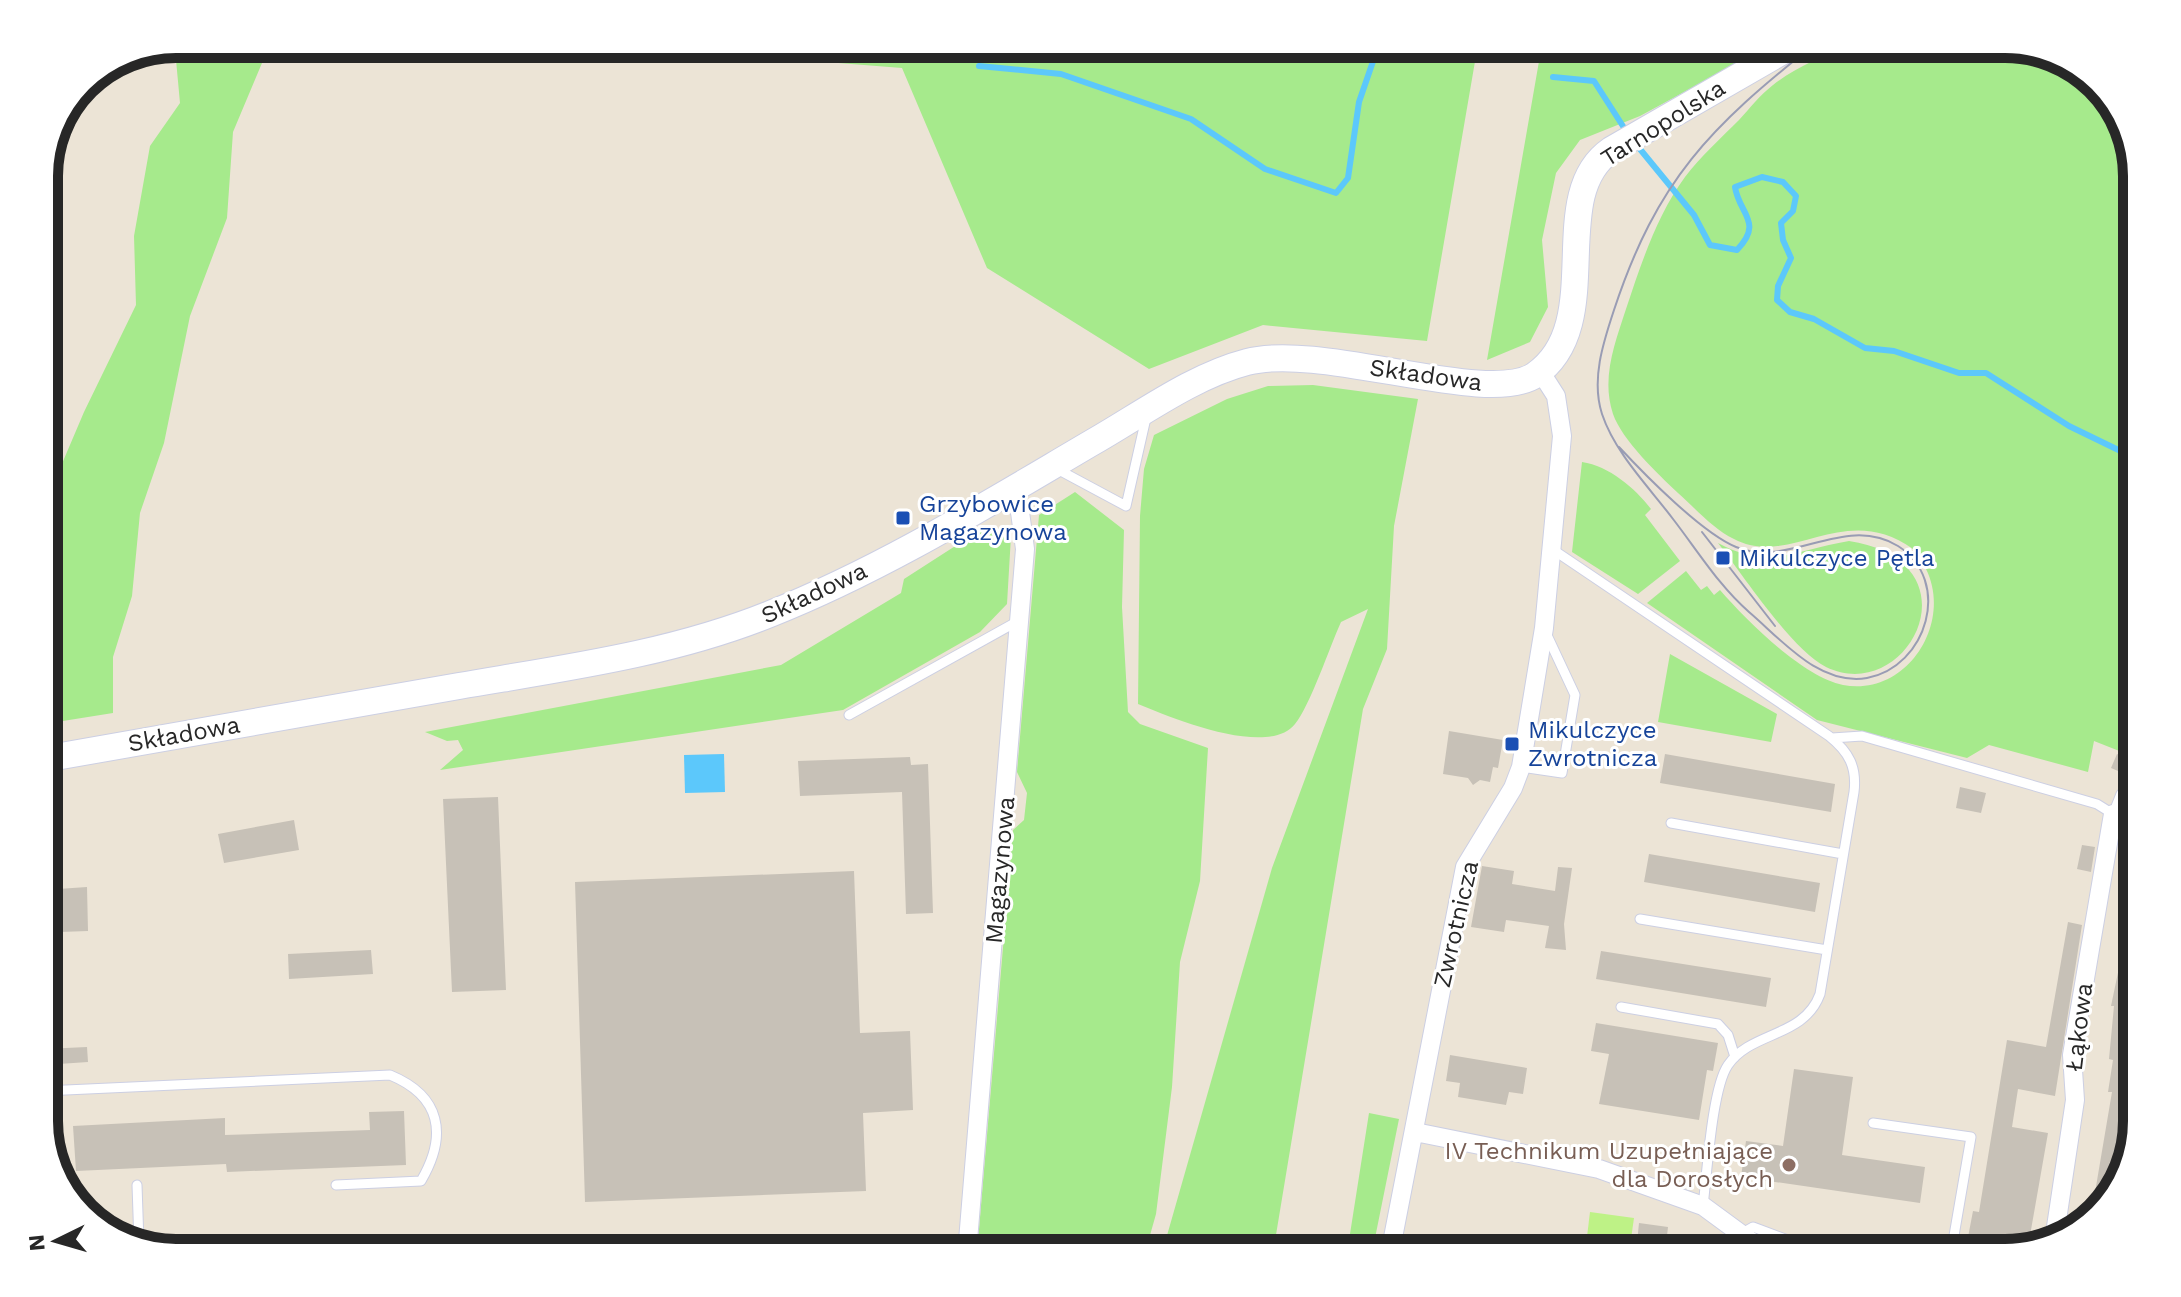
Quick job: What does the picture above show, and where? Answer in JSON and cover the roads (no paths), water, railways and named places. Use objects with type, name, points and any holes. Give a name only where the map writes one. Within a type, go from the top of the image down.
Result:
[{"type":"main road","name":"Tarnopolska","points":[[1540,371],[1556,353],[1570,318],[1586,182],[1595,163],[1611,150],[1771,58]]},
{"type":"main road","name":"Składowa","points":[[58,757],[603,661],[694,640],[757,619],[821,592],[1224,370],[1276,357],[1326,360],[1498,385],[1524,381],[1540,371]]},
{"type":"street","name":"Zwrotnicza","points":[[1393,1239],[1465,867],[1513,788],[1521,767],[1544,628],[1562,459],[1562,417],[1556,396],[1540,371]]},
{"type":"street","name":"Magazynowa","points":[[968,1239],[1021,619],[1025,536],[1020,512],[1009,490]]},
{"type":"street","name":"Łąkowa","points":[[2056,1227],[2075,1100],[2072,1055],[2113,814]]},
{"type":"street","points":[[1415,1132],[1599,1169],[1703,1206],[1733,1239]]},
{"type":"lane","points":[[1052,466],[1126,506],[1148,410]]},
{"type":"lane","points":[[1552,549],[1832,738],[1851,760],[1855,780],[1820,994],[1811,1011],[1797,1025],[1735,1057],[1720,1086],[1703,1206]]},
{"type":"lane","points":[[849,715],[1021,619]]},
{"type":"lane","points":[[1521,767],[1562,773],[1575,695],[1544,628]]},
{"type":"lane","points":[[1832,738],[1862,736],[2097,804],[2113,814],[2123,793]]},
{"type":"lane","points":[[1671,823],[1843,854]]},
{"type":"lane","points":[[1640,919],[1827,950]]},
{"type":"lane","points":[[1621,1007],[1718,1024],[1728,1035],[1735,1057]]},
{"type":"lane","points":[[58,1090],[390,1075],[414,1085],[434,1112],[436,1142],[421,1181],[336,1185]]},
{"type":"lane","points":[[1873,1123],[1971,1137],[1953,1239]]},
{"type":"lane","points":[[137,1185],[139,1233]]},
{"type":"lane","points":[[1742,1239],[1753,1227],[1785,1239]]},
{"type":"water","points":[[724,754],[725,792],[685,793],[684,755]]},
{"type":"waterway","points":[[979,66],[1061,74],[1191,119],[1265,169],[1336,193],[1348,178],[1359,102],[1374,58]]},
{"type":"waterway","points":[[1553,77],[1594,81],[1628,134]]},
{"type":"waterway","points":[[1635,143],[1694,215],[1710,245],[1737,250],[1749,232],[1748,218],[1735,187],[1762,177],[1783,182],[1796,196],[1793,211],[1781,223],[1783,240],[1791,258],[1778,286],[1777,300],[1790,312],[1814,319],[1865,348],[1894,351],[1959,373],[1986,373],[2069,426],[2123,452]]},
{"type":"tram line","points":[[1619,447],[1691,517],[1736,547],[1756,552],[1776,551],[1858,535],[1878,537],[1898,546],[1915,561],[1925,580],[1928,600],[1926,621],[1918,641],[1905,658],[1888,671],[1867,678],[1850,679],[1833,675],[1802,658],[1738,602],[1718,579],[1624,456],[1608,428],[1599,401],[1598,375],[1606,335],[1649,225],[1691,159],[1745,102],[1798,58]]},
{"type":"tram line","points":[[1702,532],[1775,626]]},
{"type":"place","name":"Grzybowice Magazynowa","points":[[903,518]]},
{"type":"place","name":"Mikulczyce Pętla","points":[[1723,558]]},
{"type":"place","name":"Mikulczyce Zwrotnicza","points":[[1512,744]]},
{"type":"place","name":"IV Technikum Uzupełniające dla Dorosłych","points":[[1789,1165]]}]
